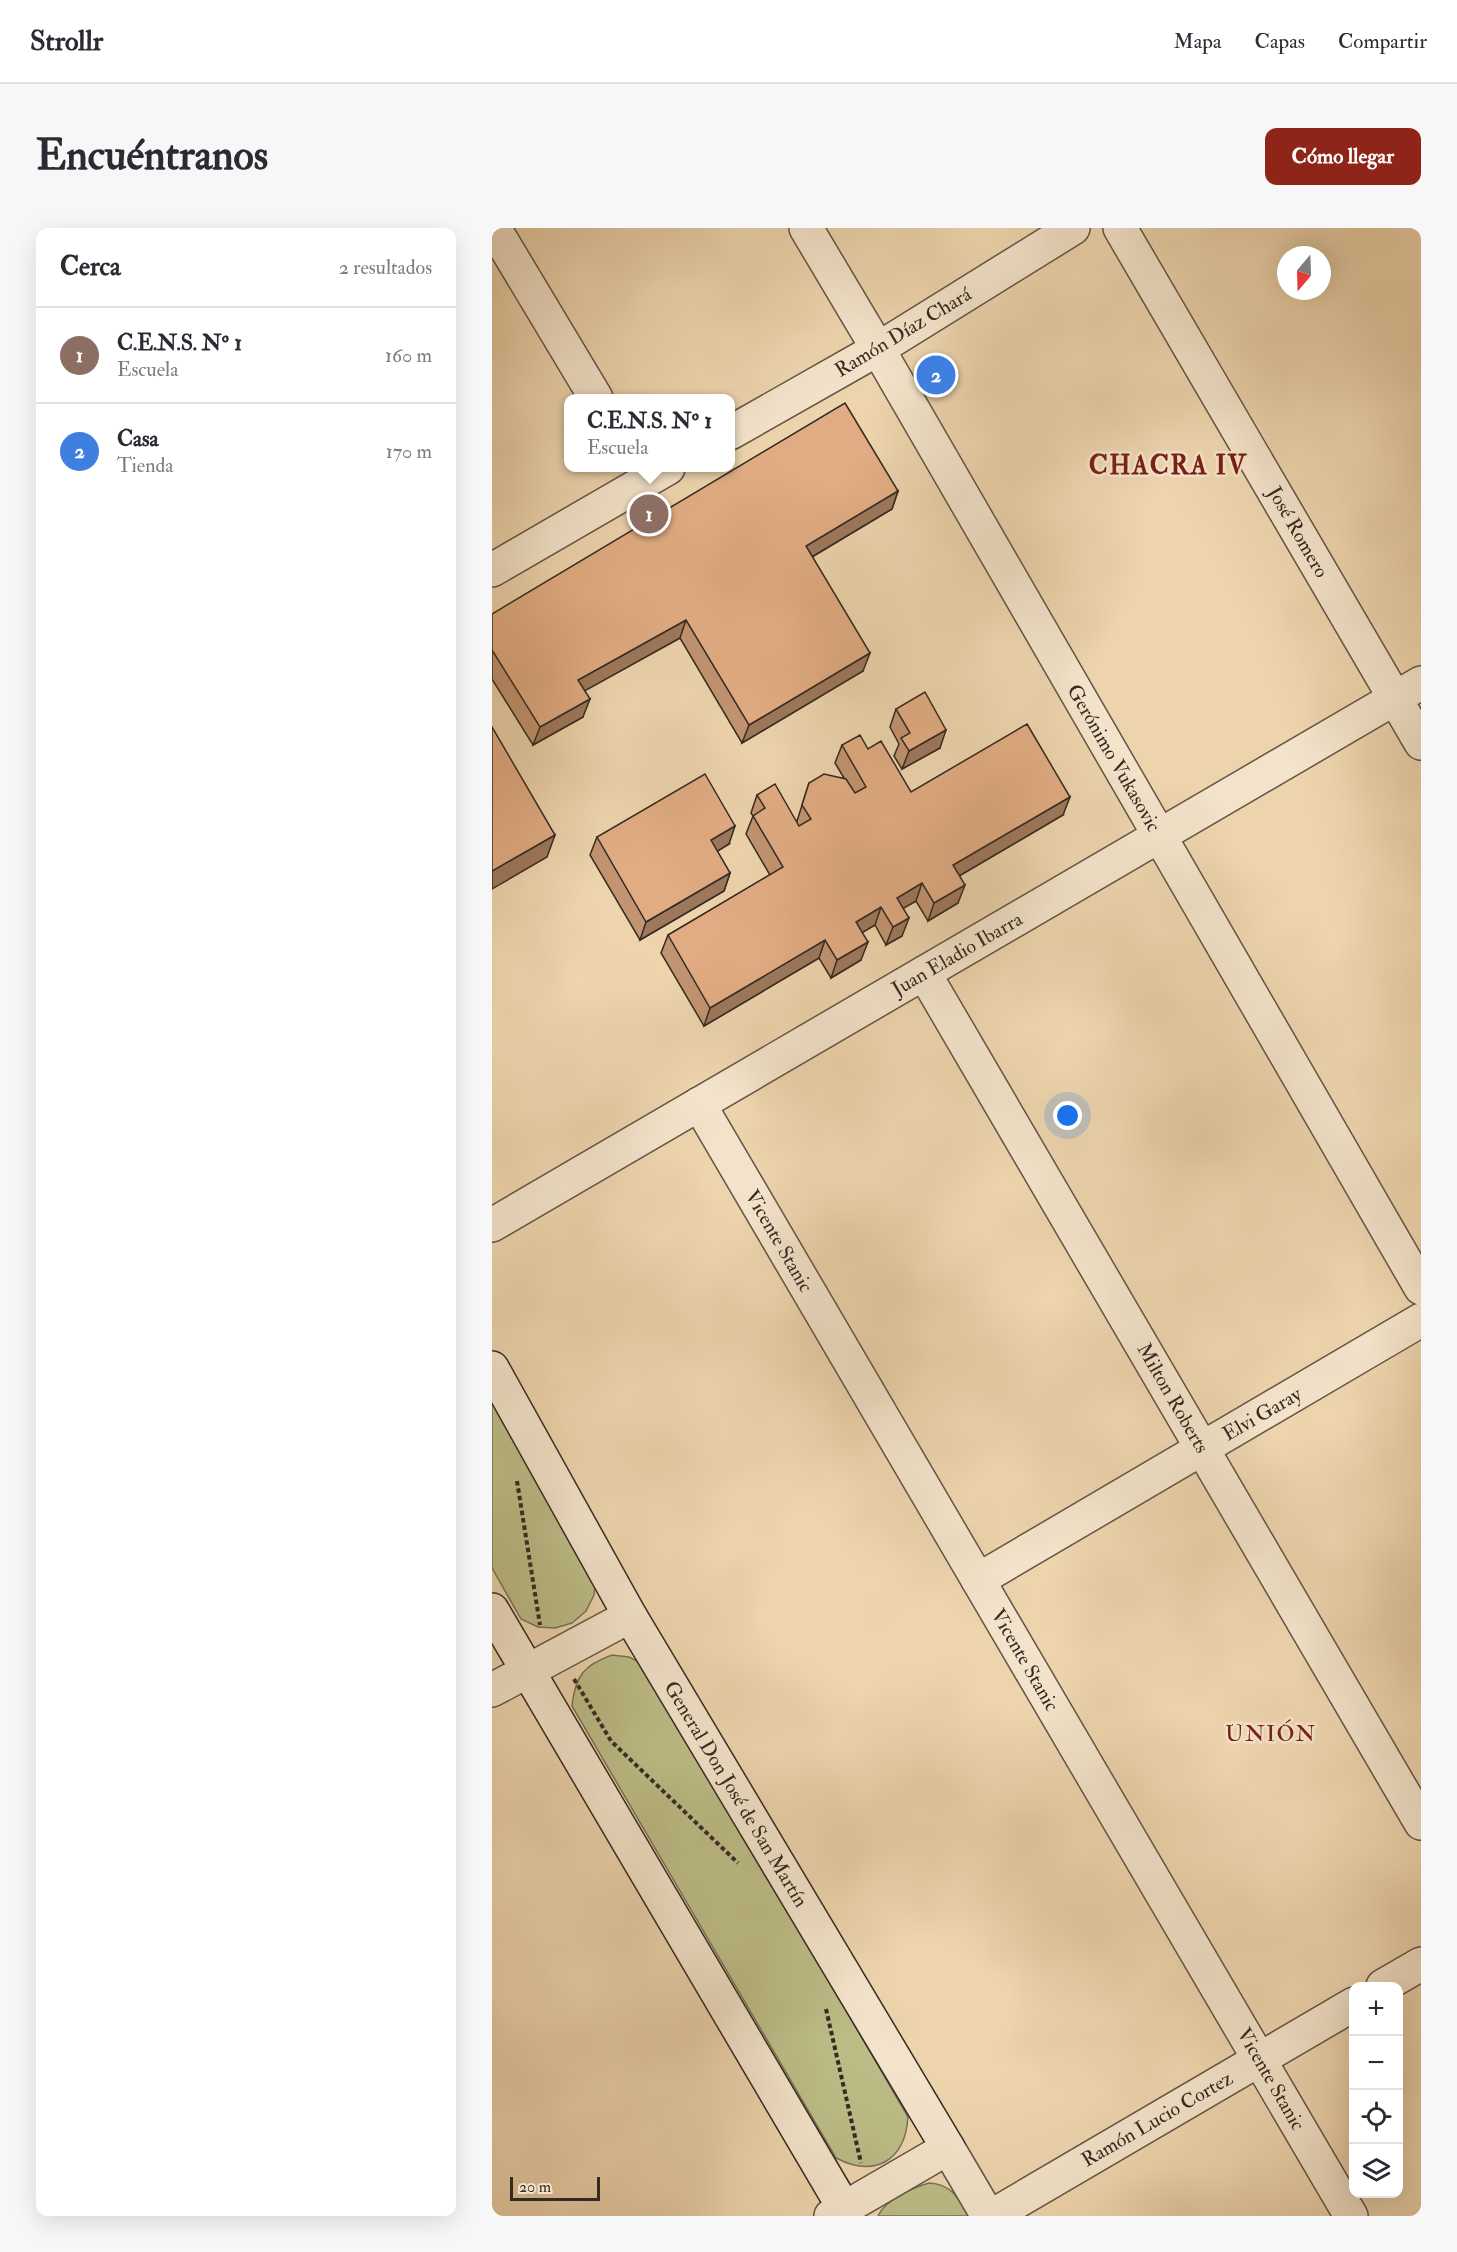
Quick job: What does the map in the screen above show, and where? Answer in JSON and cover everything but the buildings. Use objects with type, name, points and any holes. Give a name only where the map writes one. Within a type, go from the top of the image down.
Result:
[{"type":"street","points":[[494,228],[593,394]]},
{"type":"street","name":"Gerónimo Vukasovic","points":[[806,228],[1421,1288]]},
{"type":"street","name":"Ramón Díaz Chará","points":[[735,430],[878,349],[1073,228]]},
{"type":"street","name":"José Romero","points":[[1120,228],[1408,691],[1421,743]]},
{"type":"street","points":[[492,570],[650,472]]},
{"type":"street","name":"Juan Eladio Ibarra","points":[[492,1225],[1408,691]]},
{"type":"street","name":"Milton Roberts","points":[[924,973],[1421,1823]]},
{"type":"street","name":"Vicente Stanic","points":[[699,1104],[1352,2216]]},
{"type":"street","name":"Elvi Garay","points":[[978,1580],[1421,1320]]},
{"type":"street","name":"General Don José de San Martín","points":[[492,1368],[630,1616],[990,2216]]},
{"type":"street","points":[[492,1610],[841,2213],[872,2192],[948,2148]]},
{"type":"street","points":[[492,1690],[630,1616]]},
{"type":"street","points":[[1390,1982],[1421,1964]]},
{"type":"street","name":"Ramón Lucio Cortez","points":[[990,2216],[1349,2006]]},
{"type":"path","points":[[516,1480],[540,1628],[611,1742],[739,1864]]},
{"type":"path","points":[[824,1999],[862,2168],[872,2192]]},
{"type":"green space","points":[[492,1399],[596,1578],[594,1595],[586,1611],[572,1623],[555,1628],[538,1627],[521,1619],[492,1568]]},
{"type":"green space","points":[[612,1655],[629,1657],[645,1665],[908,2117],[901,2145],[886,2161],[863,2166],[836,2158],[572,1706],[576,1687],[583,1673],[594,1663]]},
{"type":"green space","points":[[929,2183],[949,2189],[958,2198],[969,2216],[878,2216],[893,2200],[907,2191]]},
{"type":"place","name":"Casa","points":[[936,375]]},
{"type":"place","name":"C.E.N.S. Nº 1","points":[[649,514]]},
{"type":"district","name":"CHACRA IV","points":[[1168,466]]},
{"type":"district","name":"UNIÓN","points":[[1271,1734]]}]
